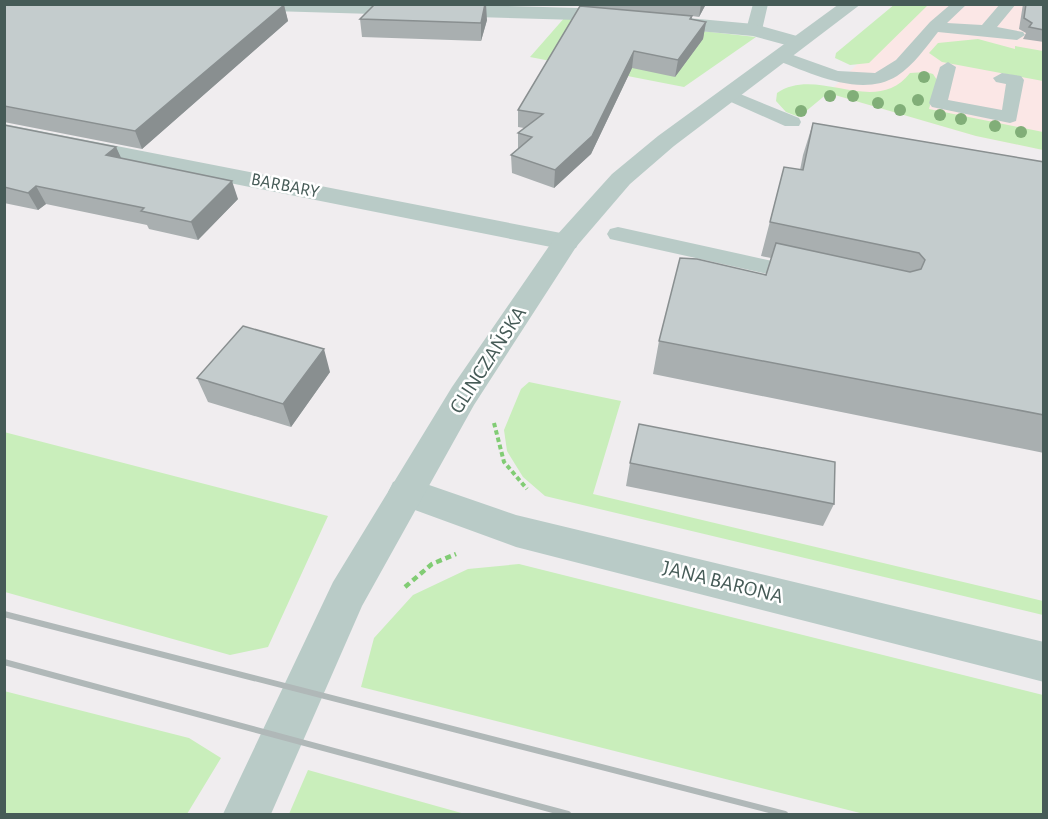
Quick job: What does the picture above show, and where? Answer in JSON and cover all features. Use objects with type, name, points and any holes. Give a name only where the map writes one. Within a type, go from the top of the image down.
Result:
[{"type":"street","points":[[240,4],[578,14],[754,30],[788,48]]},
{"type":"street","name":"GLINCZAŃSKA","points":[[247,814],[347,595],[476,376],[566,242],[621,179],[788,48],[852,4]]},
{"type":"street","name":"BARBARY","points":[[4,132],[566,242]]},
{"type":"street","name":"JANA BARONA","points":[[406,492],[505,527],[1044,662]]},
{"type":"lane","points":[[754,30],[761,4]]},
{"type":"lane","points":[[788,48],[836,76],[852,78],[884,76],[906,60],[935,27],[960,4]]},
{"type":"lane","points":[[986,30],[1015,5]]},
{"type":"lane","points":[[935,27],[986,30],[1017,35]]},
{"type":"lane","points":[[906,60],[945,78],[967,82]]},
{"type":"lane","points":[[945,78],[938,103],[1010,117],[1005,92]]},
{"type":"lane","points":[[728,94],[792,122]]},
{"type":"lane","points":[[618,234],[826,280]]},
{"type":"path","points":[[402,590],[432,564],[456,554],[505,527]]},
{"type":"shaded area","points":[[917,5],[1043,5],[1043,150],[976,136],[828,93]]},
{"type":"green space","points":[[895,4],[928,5],[869,63],[850,65],[835,58],[836,53]]},
{"type":"green space","points":[[566,16],[756,37],[684,87],[530,57]]},
{"type":"green space","points":[[978,39],[1015,49],[1015,46],[1043,51],[1043,81],[942,62],[929,53],[938,43]]},
{"type":"green space","points":[[910,73],[933,74],[937,80],[929,109],[1043,132],[1043,150],[976,136],[828,93],[799,117],[786,112],[776,101],[777,93],[793,86],[810,84],[863,92],[880,91],[896,86]]},
{"type":"green space","points":[[529,382],[621,401],[593,494],[1043,601],[1043,615],[545,496],[523,477],[507,451],[504,430],[521,389]]},
{"type":"green space","points":[[4,432],[328,516],[268,647],[230,655],[5,592]]},
{"type":"green space","points":[[519,564],[1043,695],[1043,814],[864,814],[361,687],[374,638],[413,595],[468,569]]},
{"type":"green space","points":[[4,691],[189,738],[221,758],[187,814],[5,814]]},
{"type":"green space","points":[[308,770],[465,814],[289,814]]},
{"type":"building","points":[[4,4],[284,5],[135,131],[4,106]]},
{"type":"building","points":[[375,4],[485,4],[481,23],[360,19]]},
{"type":"building","points":[[1026,4],[1044,4],[1044,30],[1029,27],[1032,23],[1024,18]]},
{"type":"building","points":[[580,6],[692,16],[690,19],[706,22],[678,60],[634,51],[592,136],[555,170],[511,155],[532,137],[518,133],[543,114],[518,110]]},
{"type":"building","points":[[813,123],[1044,162],[1044,415],[659,341],[680,258],[697,259],[766,275],[776,243],[910,272],[921,269],[925,260],[919,253],[770,222],[784,167],[803,170]]},
{"type":"building","points":[[4,125],[116,147],[106,155],[232,181],[191,222],[141,211],[144,208],[36,186],[28,193],[4,187]]},
{"type":"building","points":[[243,326],[324,349],[283,404],[197,378]]},
{"type":"building","points":[[639,424],[835,462],[834,504],[630,463]]},
{"type":"railway","points":[[4,614],[785,814]]},
{"type":"railway","points":[[4,662],[568,814]]}]
